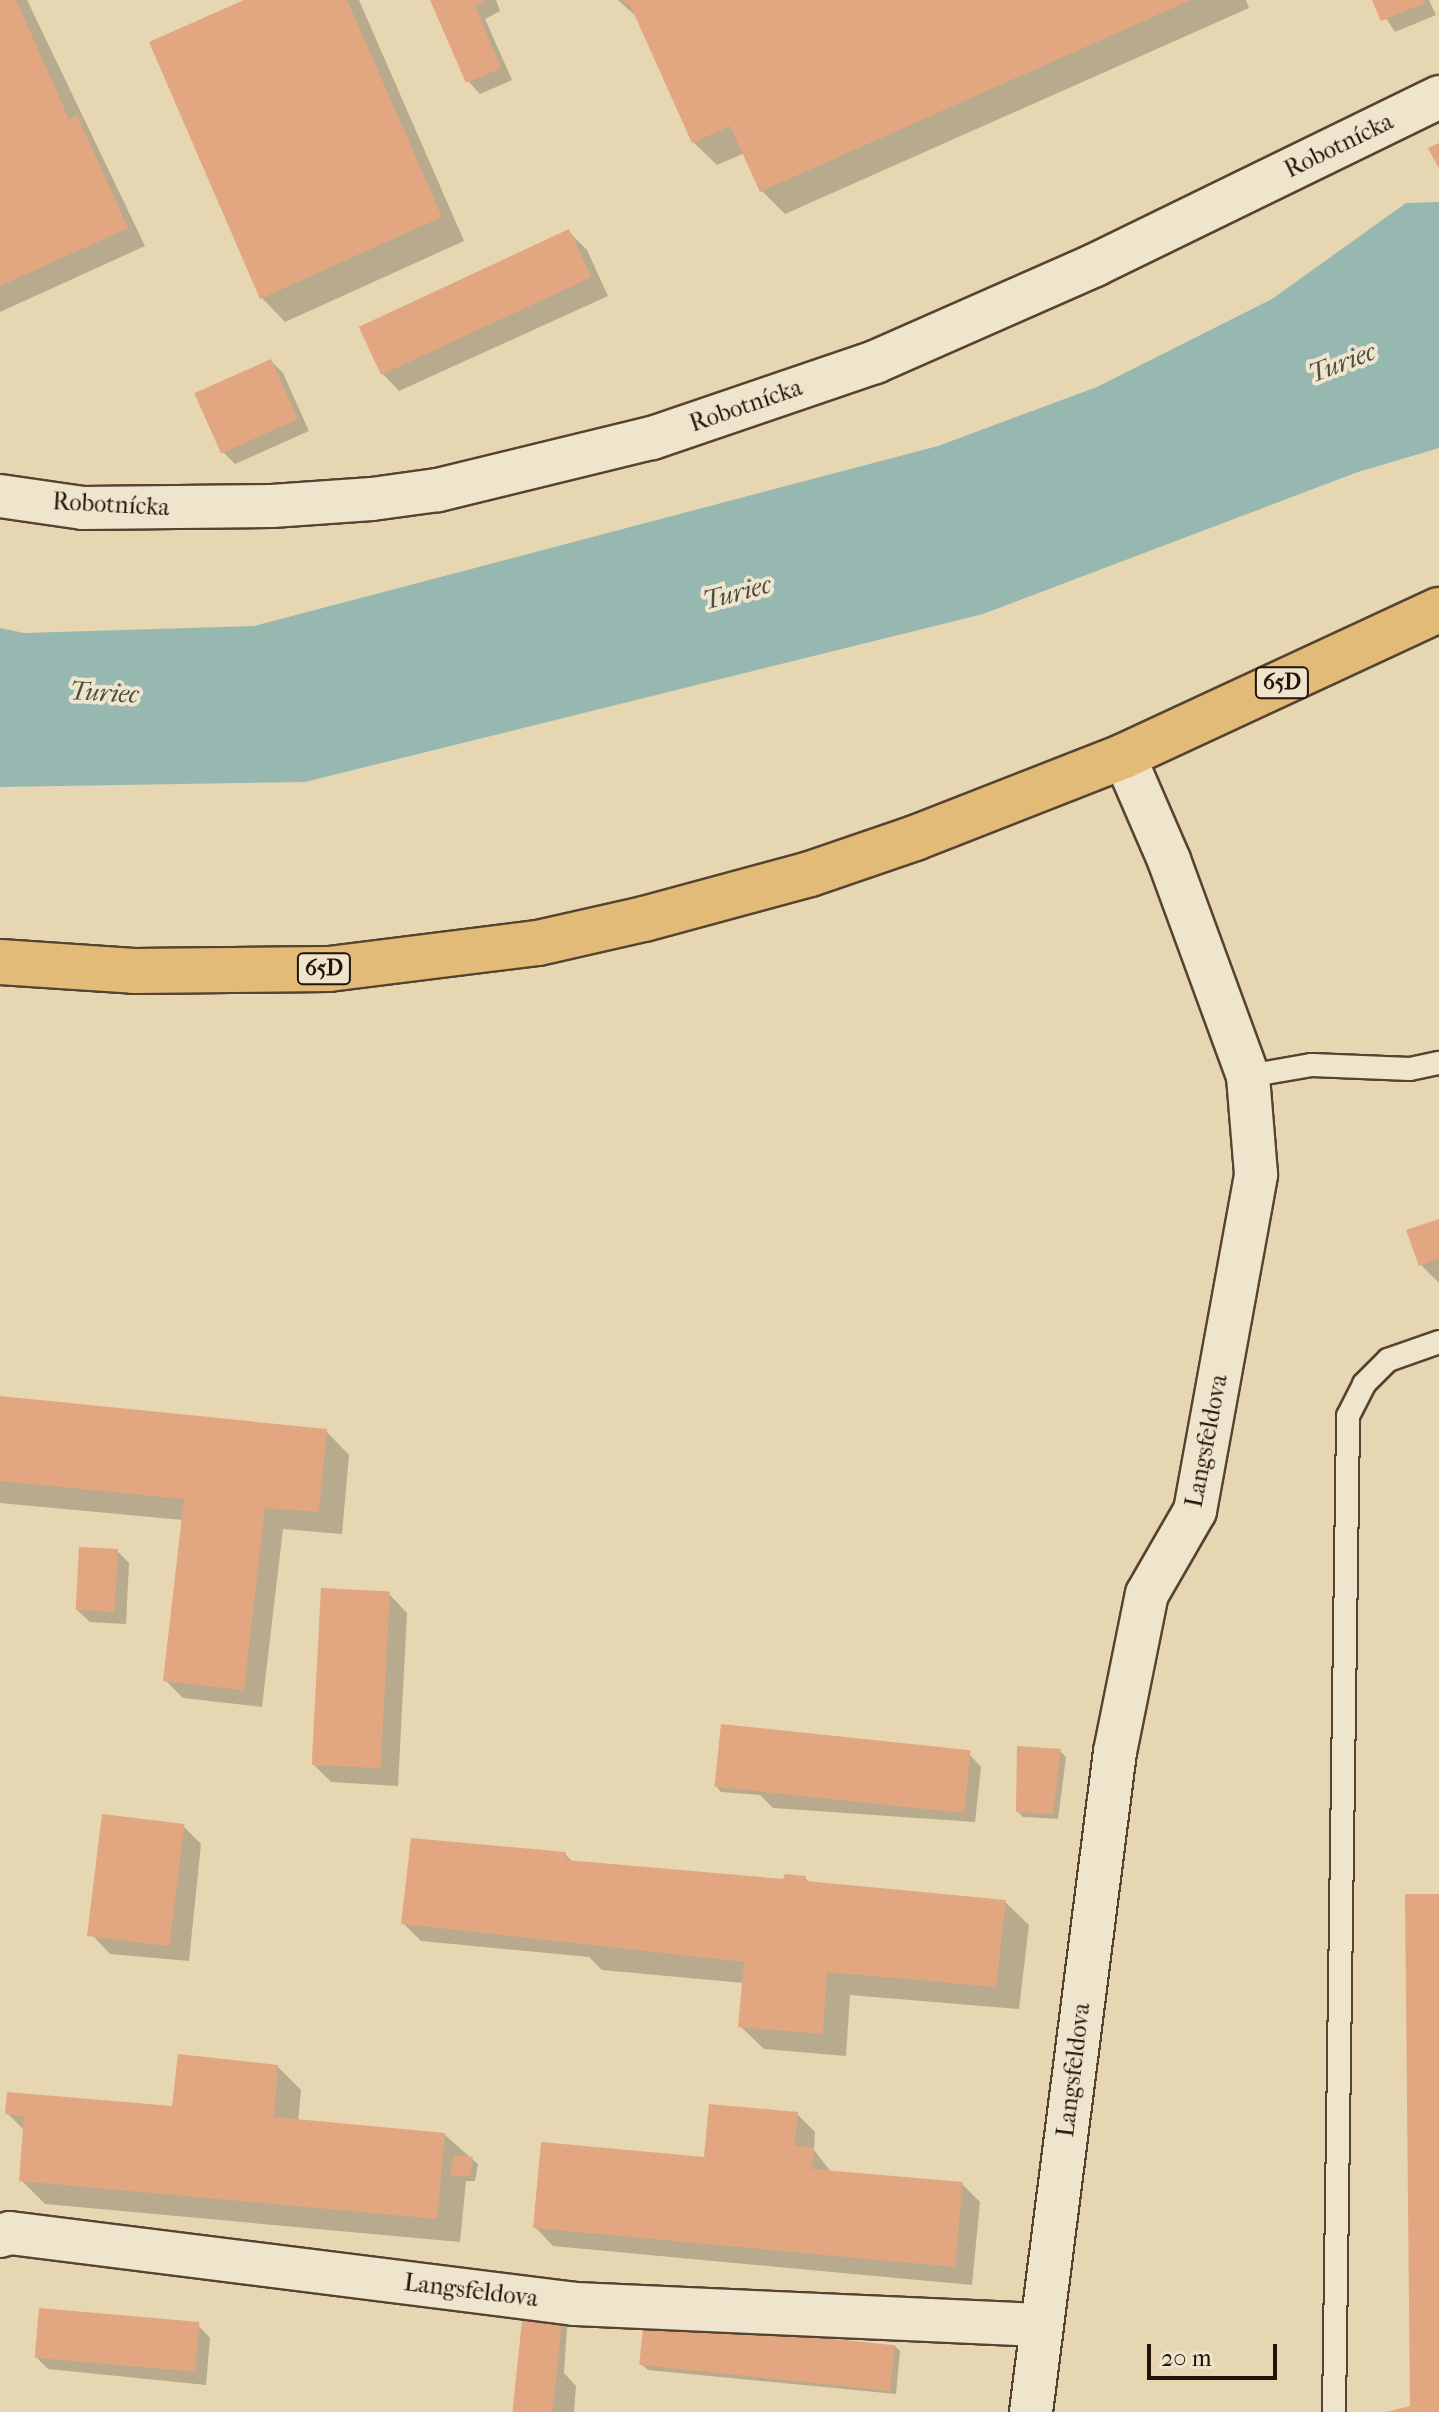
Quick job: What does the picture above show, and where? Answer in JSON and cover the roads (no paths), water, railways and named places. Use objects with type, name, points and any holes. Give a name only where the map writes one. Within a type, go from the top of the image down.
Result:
[{"type":"main road","name":"65D","points":[[0,962],[134,971],[329,969],[538,943],[810,874],[1124,756],[1439,610]]},
{"type":"street","name":"Robotnícka","points":[[0,496],[83,508],[272,506],[372,499],[438,490],[652,438],[875,362],[1095,265],[1439,97]]},
{"type":"street","name":"Langsfeldova","points":[[1031,2412],[1115,1752],[1147,1594],[1195,1511],[1256,1174],[1248,1076],[1169,860],[1124,756]]},
{"type":"street","name":"Langsfeldova","points":[[0,2236],[10,2233],[575,2304],[1041,2325]]},
{"type":"lane","points":[[1248,1076],[1312,1065],[1410,1069],[1439,1063]]},
{"type":"lane","points":[[1334,2412],[1348,1416],[1364,1384],[1388,1360],[1439,1342]]},
{"type":"water","name":"Turiec","points":[[1439,202],[1439,448],[1358,472],[983,614],[305,782],[0,787],[0,628],[24,633],[254,626],[938,446],[1097,387],[1272,299],[1406,203]]}]
